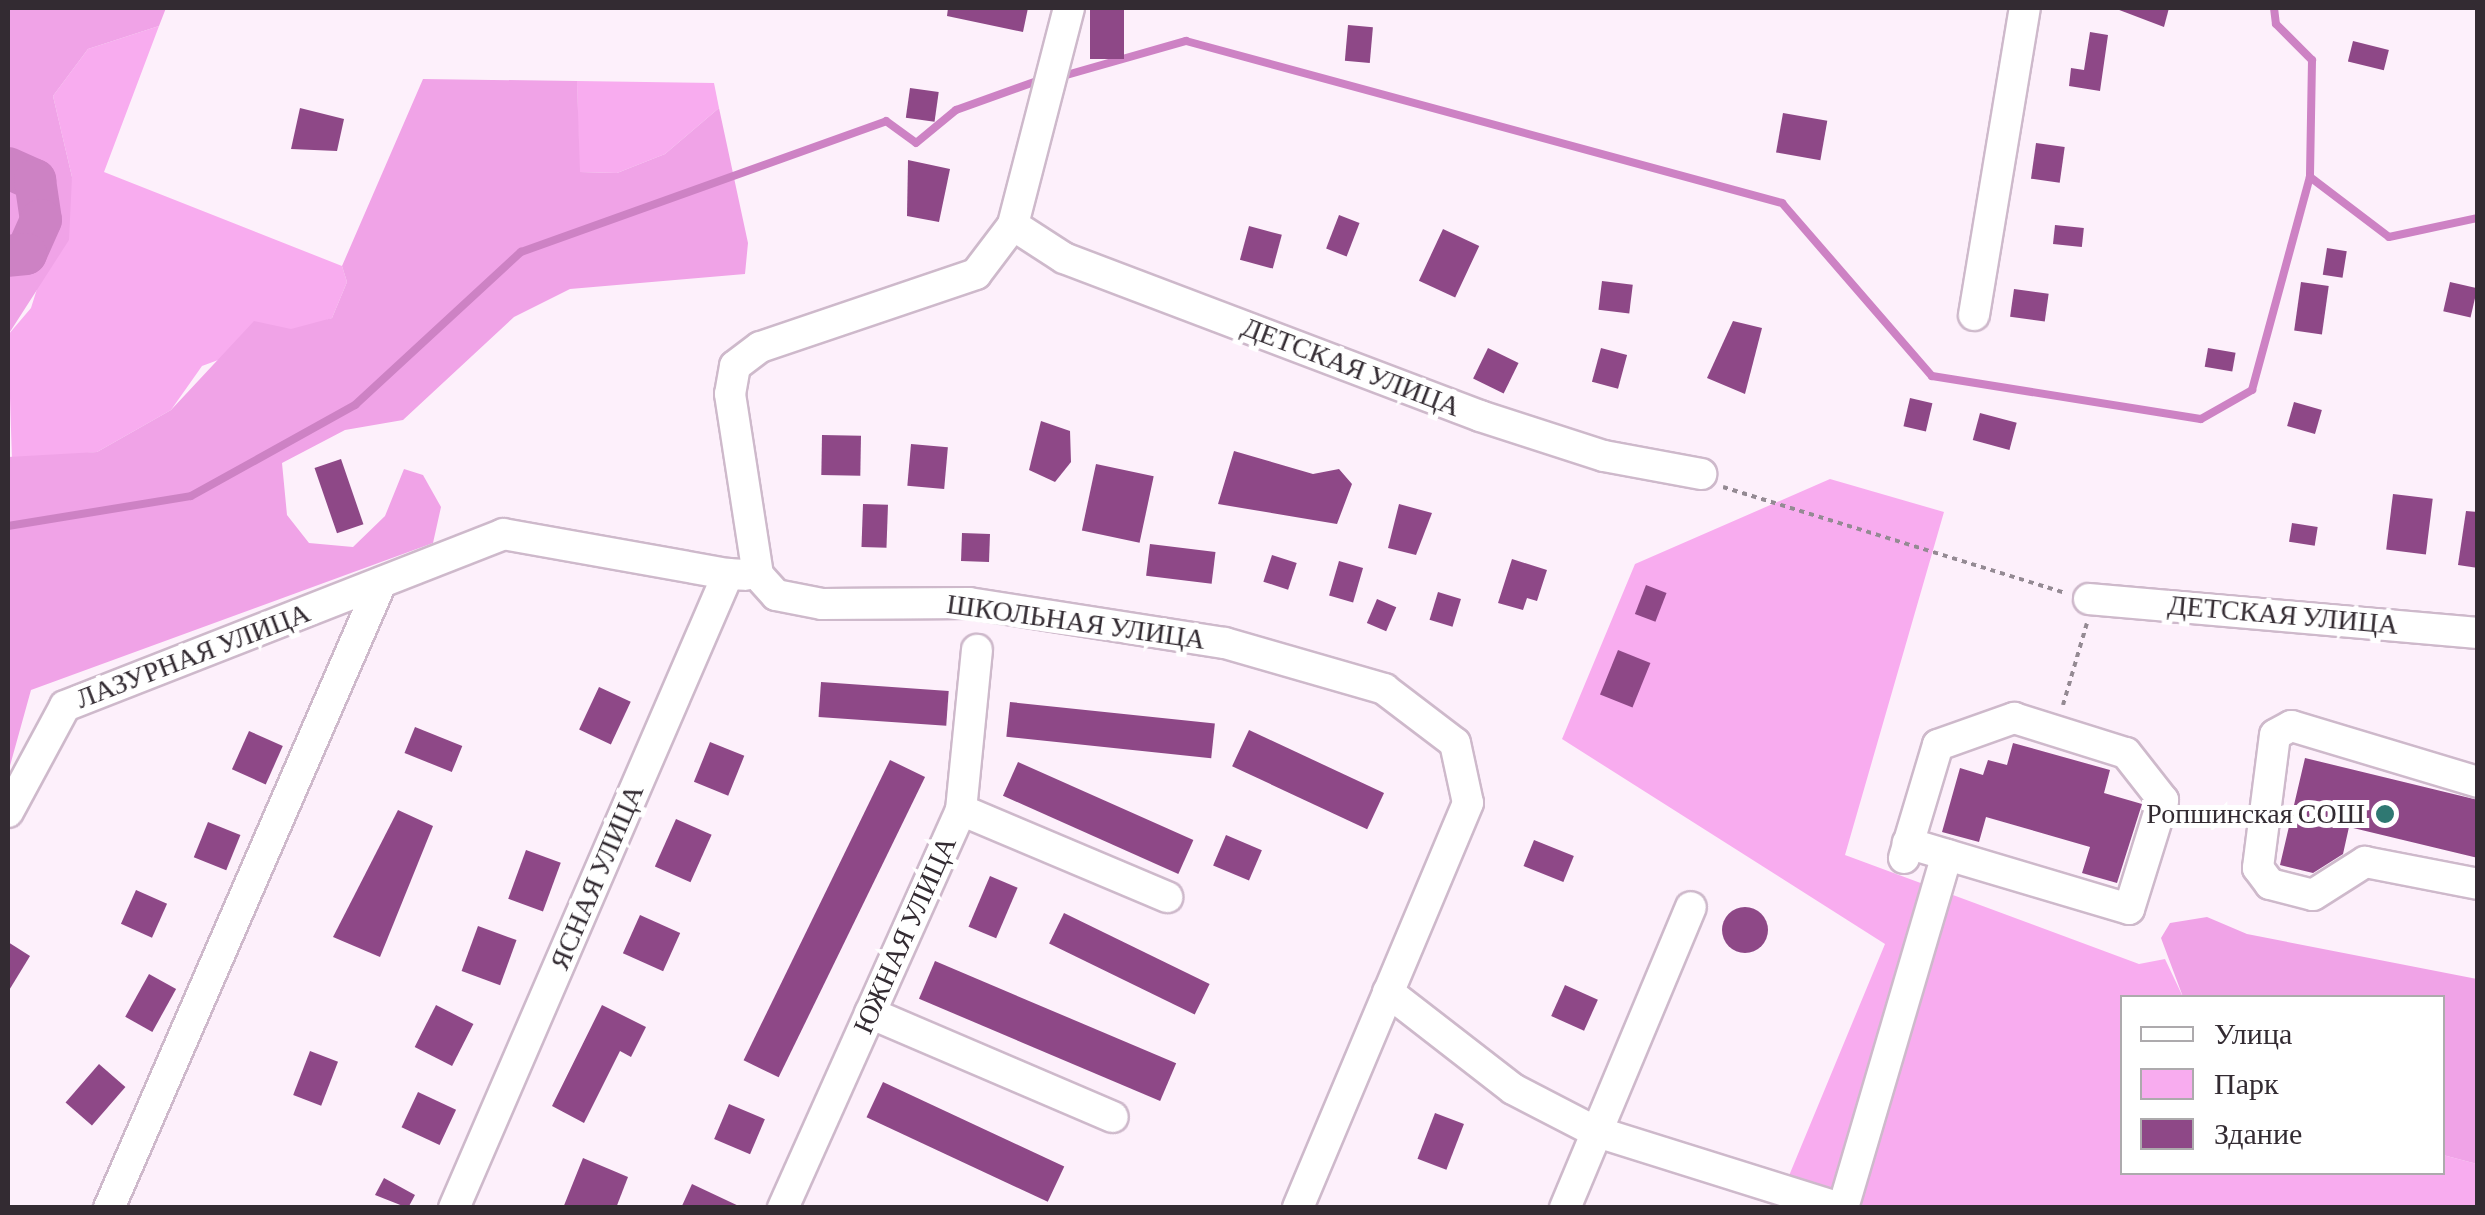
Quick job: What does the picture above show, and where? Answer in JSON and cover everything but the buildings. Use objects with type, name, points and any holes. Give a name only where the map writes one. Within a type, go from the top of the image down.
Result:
[{"type":"street","points":[[743,575],[730,394],[734,366],[760,347],[976,274],[1013,224],[1069,8]]},
{"type":"street","points":[[1974,315],[2025,8]]},
{"type":"street","name":"ДЕТСКАЯ УЛИЦА","points":[[1013,224],[1064,258],[1480,416],[1604,456],[1701,474]]},
{"type":"street","name":"ШКОЛЬНАЯ УЛИЦА","points":[[378,583],[503,534],[743,575],[776,595],[822,604],[969,603],[1225,642],[1384,689],[1455,743],[1468,803],[1298,1208]]},
{"type":"street","name":"ЯСНАЯ УЛИЦА","points":[[454,1208],[743,575]]},
{"type":"street","points":[[108,1208],[378,583]]},
{"type":"street","name":"ЛАЗУРНАЯ УЛИЦА","points":[[8,812],[65,706],[378,583]]},
{"type":"street","name":"ДЕТСКАЯ УЛИЦА","points":[[2092,599],[2478,633]]},
{"type":"street","name":"ЮЖНАЯ УЛИЦА","points":[[783,1208],[961,810],[977,650]]},
{"type":"street","points":[[2014,718],[2056,732],[2126,753],[2164,800],[2130,909],[1947,856],[1906,850],[1938,745],[2014,718]]},
{"type":"street","points":[[2478,782],[2291,726],[2274,735],[2258,868],[2270,884],[2313,895],[2365,862],[2478,884]]},
{"type":"street","points":[[961,810],[1167,897]]},
{"type":"street","points":[[1388,992],[1513,1089],[1594,1131],[1841,1208],[1947,856]]},
{"type":"street","points":[[1565,1208],[1691,907]]},
{"type":"street","points":[[870,1013],[1113,1118]]},
{"type":"path","points":[[1701,474],[1736,494],[1816,508],[1907,549],[2092,599],[2056,732]]},
{"type":"green space","points":[[159,26],[104,172],[342,266],[347,282],[332,318],[202,366],[171,410],[97,452],[12,461],[8,335],[31,308],[72,177],[53,96],[88,49]]},
{"type":"green space","points":[[577,81],[714,83],[719,108],[665,154],[617,173],[579,172]]},
{"type":"green space","points":[[1830,479],[1944,512],[1845,855],[2139,964],[2165,959],[2182,995],[2120,995],[2120,1175],[2445,1175],[2445,1156],[2477,1164],[2477,1207],[1776,1207],[1885,944],[1562,739],[1635,564]]},
{"type":"shaded area","points":[[8,8],[166,8],[159,26],[88,49],[53,96],[72,177],[69,240],[8,335]]},
{"type":"shaded area","points":[[423,79],[577,81],[580,172],[617,173],[665,154],[719,108],[748,243],[745,274],[570,289],[514,317],[403,420],[345,430],[282,463],[287,515],[309,543],[353,547],[385,516],[404,469],[423,475],[441,507],[433,543],[31,690],[8,773],[8,457],[97,452],[171,410],[254,321],[291,329],[332,318],[347,282],[342,266]]},
{"type":"shaded area","points":[[2207,917],[2247,934],[2477,979],[2477,1164],[2445,1156],[2445,995],[2182,995],[2161,938],[2170,923]]},
{"type":"waterway","points":[[2274,8],[2276,24],[2312,60],[2310,177]]},
{"type":"waterway","points":[[1063,76],[1186,41],[1782,203],[1932,376],[2201,419],[2252,390],[2310,177],[2389,237],[2478,218]]},
{"type":"waterway","points":[[8,526],[191,496],[355,405],[521,252],[886,121],[916,143],[956,110],[1040,80]]},
{"type":"waterway","points":[[8,168],[35,180],[41,220],[26,254],[8,256]]},
{"type":"place","name":"Ропшинская СОШ","points":[[2385,814]]}]
